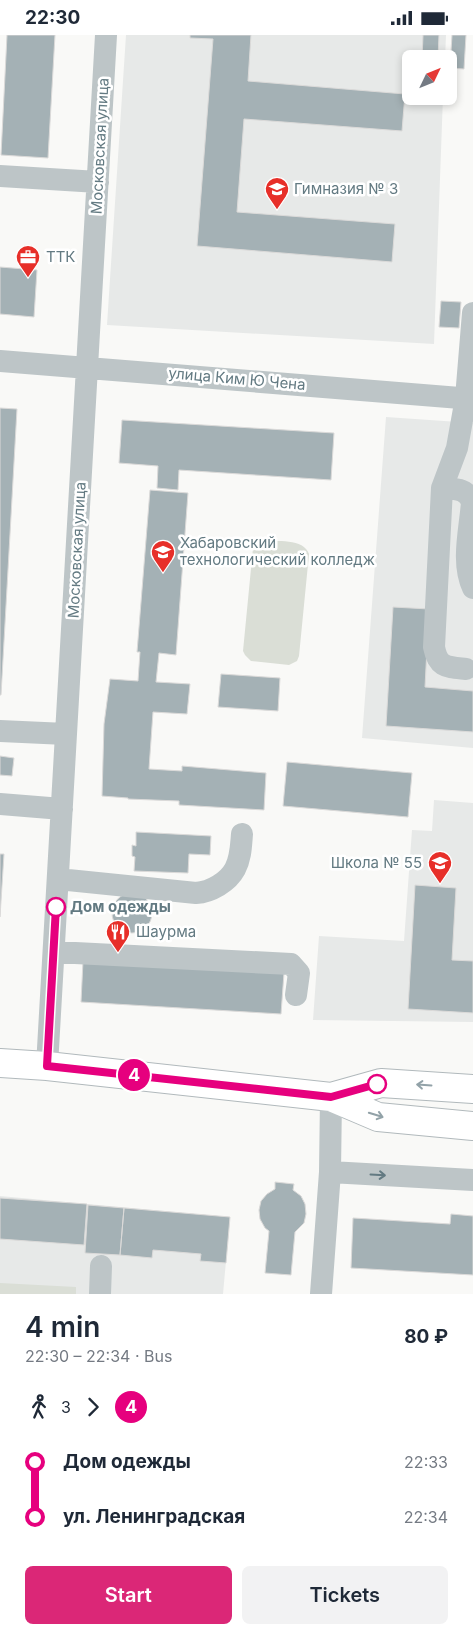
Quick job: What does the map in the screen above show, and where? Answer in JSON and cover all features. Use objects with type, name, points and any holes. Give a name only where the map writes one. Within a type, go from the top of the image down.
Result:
[{"type":"main road","points":[[0,1063],[47,1066],[331,1097],[378,1117],[473,1126]]},
{"type":"main road","points":[[331,1097],[381,1083],[473,1089]]},
{"type":"street","name":"Московская улица","points":[[47,1066],[106,35]]},
{"type":"street","points":[[0,176],[98,181]]},
{"type":"street","points":[[466,669],[451,668],[440,664],[434,647],[442,488],[457,448],[470,399],[473,313]]},
{"type":"street","name":"улица Ким Ю Чена","points":[[0,361],[470,399]]},
{"type":"street","points":[[442,488],[457,489],[465,492],[470,496],[472,502],[467,564],[473,588]]},
{"type":"street","points":[[0,731],[66,734]]},
{"type":"street","points":[[0,804],[62,809]]},
{"type":"street","points":[[58,879],[196,893],[207,892],[217,887],[235,870],[239,858],[242,834]]},
{"type":"street","points":[[54,953],[291,963],[299,973],[296,995]]},
{"type":"street","points":[[321,1294],[330,1172],[331,1097]]},
{"type":"street","points":[[330,1172],[473,1180]]},
{"type":"street","points":[[100,1294],[101,1266]]},
{"type":"shaded area","name":"Гимназия № 3","points":[[126,35],[446,35],[445,50],[402,50],[402,105],[443,105],[434,344],[107,325]]},
{"type":"shaded area","points":[[386,417],[473,423],[473,748],[362,738]]},
{"type":"shaded area","points":[[262,540],[296,543],[302,545],[309,554],[299,656],[297,661],[289,665],[251,661],[243,651],[253,548],[255,544]]},
{"type":"shaded area","name":"Школа № 55","points":[[434,800],[473,803],[473,1022],[313,1020],[319,936],[404,941],[412,830],[432,831]]},
{"type":"shaded area","points":[[0,1196],[230,1217],[223,1294],[0,1294]]},
{"type":"shaded area","points":[[0,1283],[76,1287],[76,1294],[0,1294]]},
{"type":"building","points":[[7,35],[55,35],[48,158],[1,155]]},
{"type":"building","points":[[190,35],[251,35],[248,81],[402,94],[402,105],[404,105],[402,131],[244,119],[237,212],[395,224],[392,262],[197,246],[213,39],[190,38]]},
{"type":"building","points":[[423,35],[439,35],[438,50],[422,50]]},
{"type":"building","points":[[452,35],[466,35],[464,69],[458,69],[458,50],[451,50]]},
{"type":"building","points":[[0,267],[37,270],[34,317],[0,314]]},
{"type":"building","points":[[441,301],[461,302],[459,328],[439,327]]},
{"type":"building","points":[[0,408],[17,409],[1,695],[0,695]]},
{"type":"building","points":[[122,420],[334,433],[331,480],[179,470],[178,490],[157,488],[158,466],[119,463]]},
{"type":"building","name":"Хабаровский технологический колледж","points":[[150,490],[188,493],[176,655],[159,653],[156,682],[190,684],[187,714],[153,712],[149,769],[182,771],[182,766],[266,773],[264,810],[179,805],[179,801],[102,796],[104,724],[110,679],[138,681],[140,652],[137,652]]},
{"type":"building","points":[[393,607],[429,609],[425,687],[473,691],[473,732],[386,726]]},
{"type":"building","points":[[221,674],[280,678],[278,711],[218,707]]},
{"type":"building","points":[[0,756],[14,758],[12,776],[0,775]]},
{"type":"building","points":[[287,762],[412,773],[408,817],[283,806]]},
{"type":"building","points":[[136,832],[211,836],[210,855],[189,854],[188,873],[134,871],[135,857],[132,856],[132,845],[136,846]]},
{"type":"building","points":[[0,854],[4,854],[0,917]]},
{"type":"building","points":[[415,885],[456,888],[452,960],[473,961],[473,1013],[408,1009]]},
{"type":"building","points":[[132,893],[146,899],[152,913],[146,927],[132,933],[118,927],[112,913],[118,899]]},
{"type":"building","points":[[83,961],[284,973],[281,1014],[81,1002]]},
{"type":"building","points":[[275,1182],[294,1184],[293,1190],[301,1196],[305,1204],[306,1214],[304,1223],[295,1232],[291,1275],[265,1273],[269,1231],[260,1219],[259,1210],[261,1201],[275,1189]]},
{"type":"building","points":[[0,1198],[87,1204],[84,1245],[0,1239]]},
{"type":"building","points":[[88,1205],[124,1208],[120,1255],[85,1253]]},
{"type":"building","points":[[124,1208],[230,1217],[226,1263],[200,1261],[201,1254],[153,1250],[152,1258],[120,1255]]},
{"type":"building","points":[[451,1214],[473,1216],[473,1275],[351,1268],[353,1218],[450,1224]]},
{"type":"bus line","name":"4","points":[[56,907],[47,1066],[331,1097],[377,1084]]},
{"type":"place","name":"Гимназия № 3","points":[[277,210]]},
{"type":"place","name":"ТТК","points":[[28,278]]},
{"type":"place","name":"Хабаровский технологический колледж","points":[[163,573]]},
{"type":"place","name":"Школа № 55","points":[[440,884]]},
{"type":"place","name":"Дом одежды","points":[[56,907]]},
{"type":"place","name":"Шаурма","points":[[118,953]]}]
